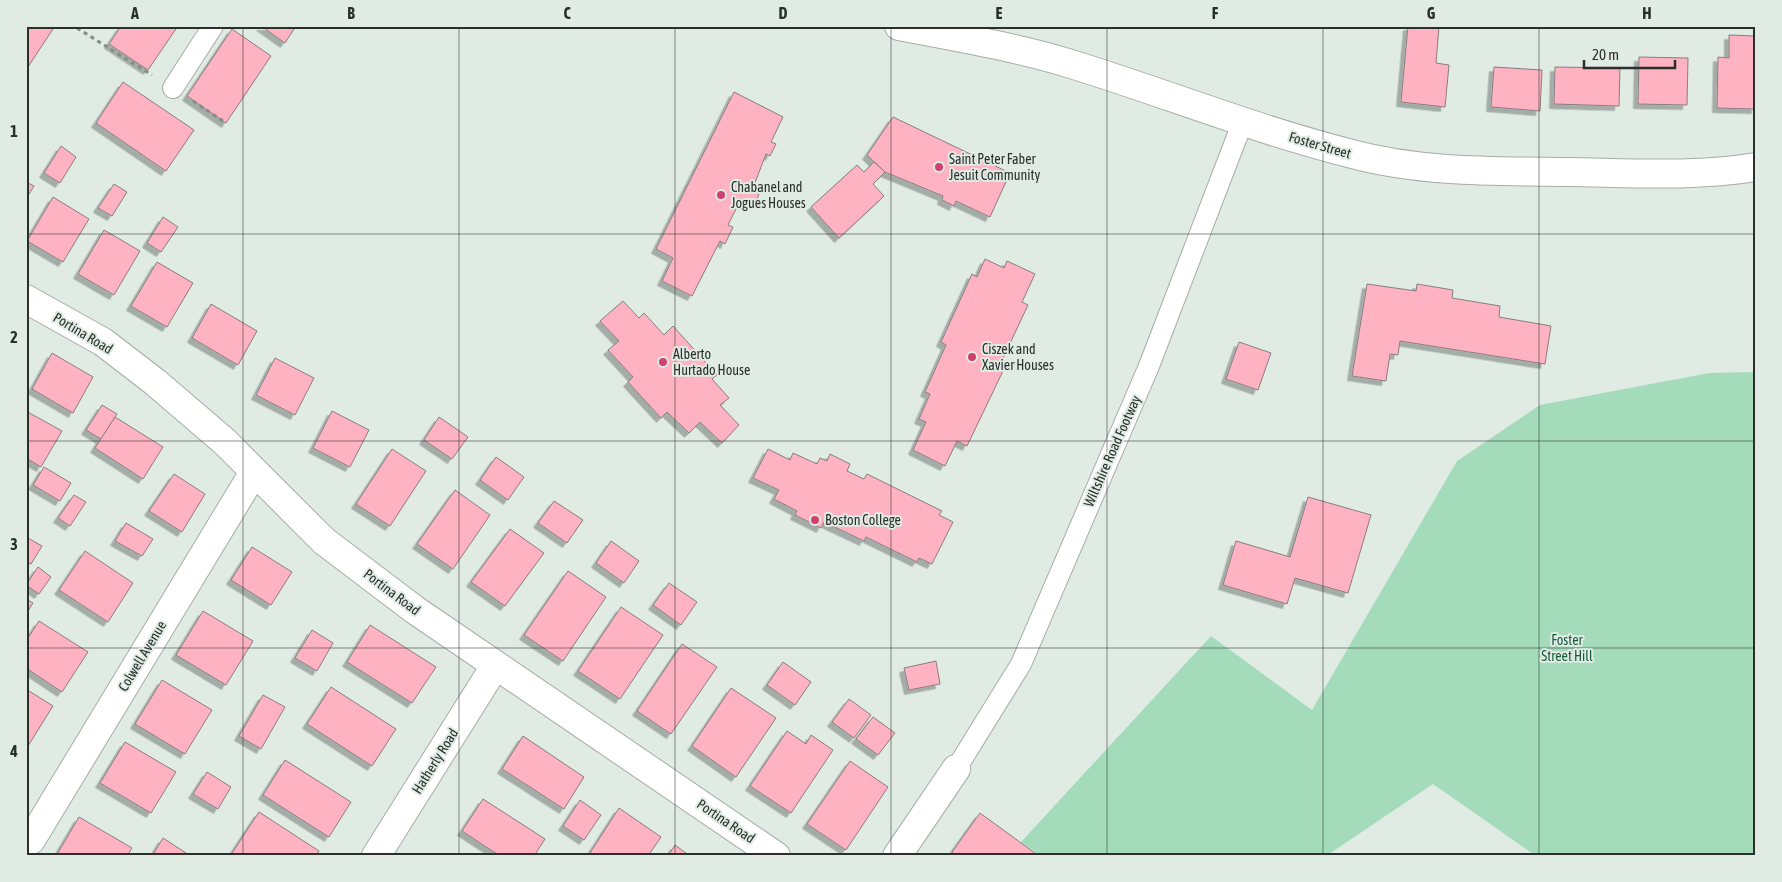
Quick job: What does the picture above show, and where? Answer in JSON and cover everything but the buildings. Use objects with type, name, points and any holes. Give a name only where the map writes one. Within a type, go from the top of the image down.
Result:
[{"type":"street","points":[[173,88],[213,26]]},
{"type":"street","name":"Foster Street","points":[[899,26],[984,42],[1038,55],[1354,155],[1424,167],[1608,173],[1730,171],[1756,167]]},
{"type":"street","name":"Wiltshire Road Footway","points":[[956,769],[1021,664],[1149,366],[1243,121]]},
{"type":"street","name":"Portina Road","points":[[28,304],[103,342],[154,382],[225,442],[324,541],[415,610],[776,856]]},
{"type":"street","name":"Colwell Avenue","points":[[31,840],[254,472]]},
{"type":"street","name":"Hatherly Road","points":[[376,856],[495,666]]},
{"type":"street","points":[[897,856],[956,769]]},
{"type":"green space","name":"Foster Street Hill","points":[[1756,372],[1756,856],[1536,856],[1433,784],[1326,856],[1041,856],[1021,842],[1211,636],[1312,710],[1457,461],[1540,405],[1709,373]]},
{"type":"place","name":"Saint Peter Faber Jesuit Community","points":[[939,167]]},
{"type":"place","name":"Chabanel and Jogues Houses","points":[[721,195]]},
{"type":"place","name":"Ciszek and Xavier Houses","points":[[972,357]]},
{"type":"place","name":"Alberto Hurtado House","points":[[663,362]]},
{"type":"place","name":"Boston College","points":[[815,520]]}]
